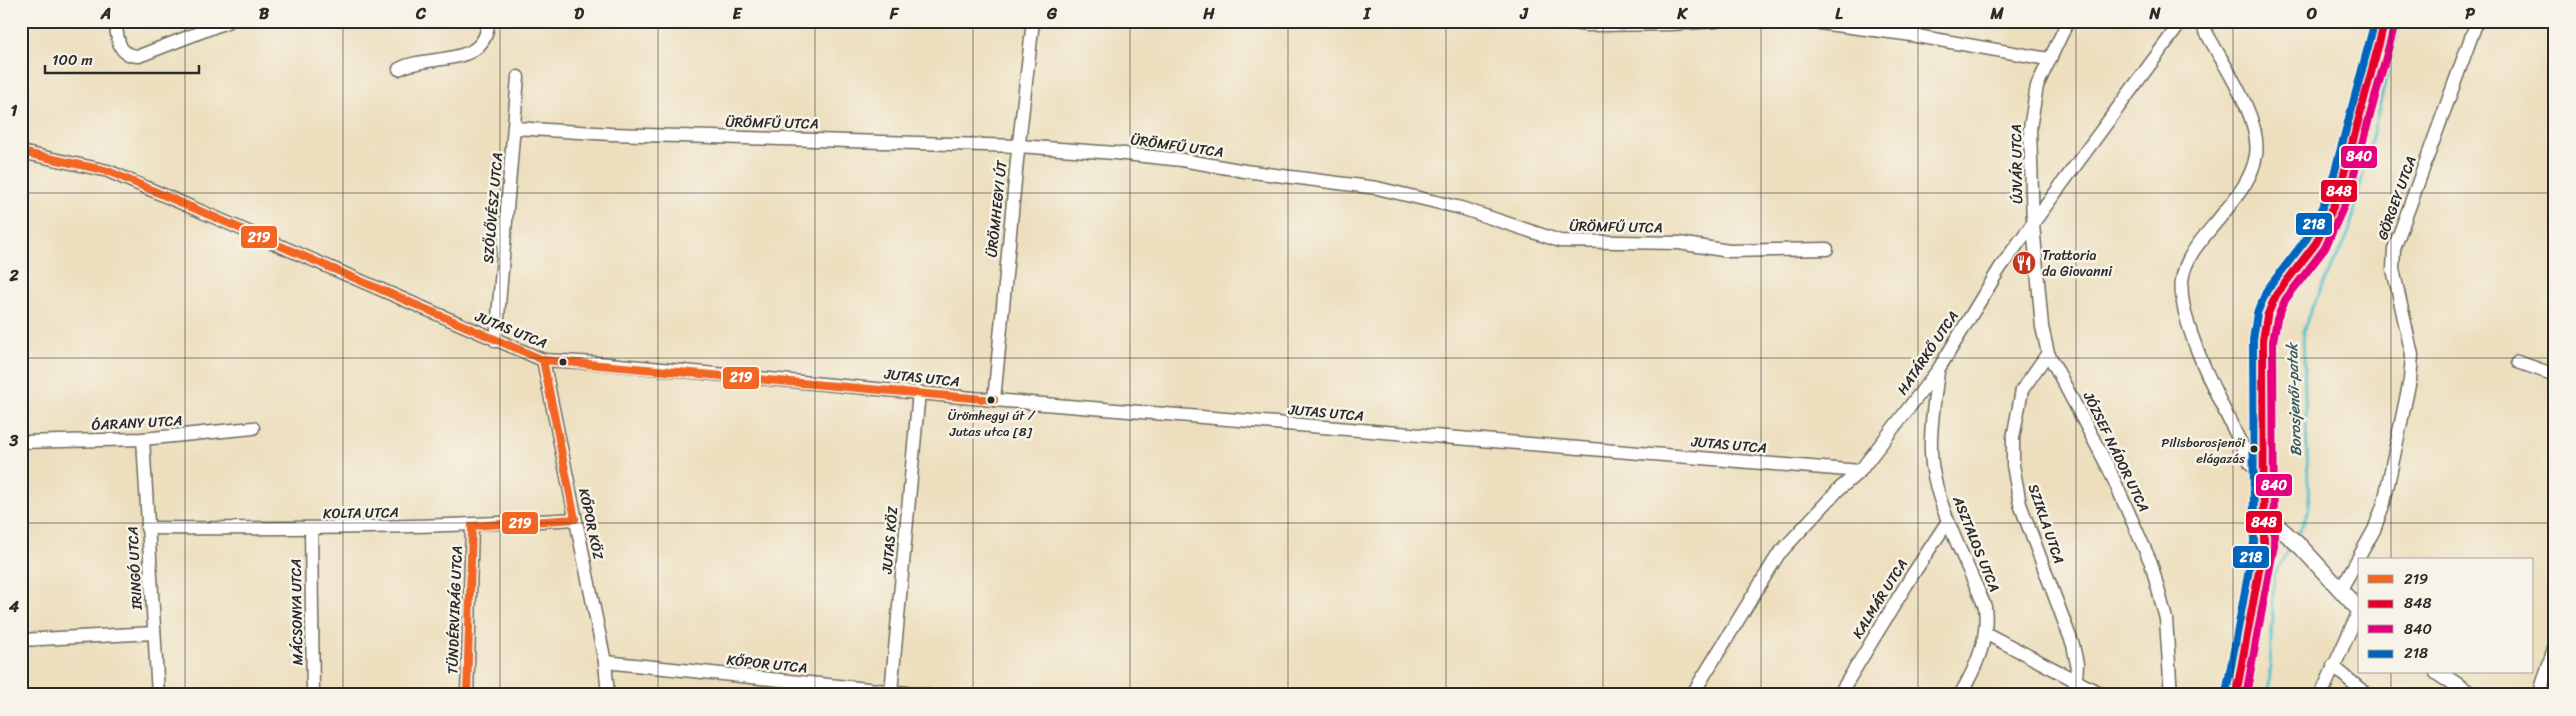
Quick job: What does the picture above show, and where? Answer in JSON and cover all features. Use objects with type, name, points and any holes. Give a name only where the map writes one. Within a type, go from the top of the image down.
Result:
[{"type":"main road","points":[[2236,695],[2264,544],[2263,340],[2267,316],[2276,295],[2316,243],[2331,213],[2385,21]]},
{"type":"street","points":[[115,21],[118,44],[126,54],[139,56],[229,21]]},
{"type":"street","points":[[399,69],[420,61],[463,56],[474,51],[484,43],[488,21]]},
{"type":"street","name":"ÜRÖMHEGYI ÚT","points":[[994,400],[1033,21]]},
{"type":"street","points":[[1561,21],[1587,25],[1672,24],[1717,21]]},
{"type":"street","points":[[1804,21],[1905,34],[2048,59]]},
{"type":"street","name":"ÚJVÁR UTCA","points":[[2034,224],[2031,121],[2037,86],[2048,59],[2068,21]]},
{"type":"street","name":"HATÁRKŐ UTCA","points":[[1692,695],[1778,555],[1838,490],[1860,471],[1938,370],[2000,268],[2182,21]]},
{"type":"street","points":[[2200,21],[2251,116],[2257,142],[2256,157],[2244,185],[2191,255],[2182,281],[2183,307],[2200,355],[2251,464],[2264,477]]},
{"type":"street","name":"GÖRGEY UTCA","points":[[2361,558],[2384,503],[2410,380],[2412,355],[2392,269],[2394,249],[2477,21]]},
{"type":"street","name":"SZŐLŐVÉSZ UTCA","points":[[496,341],[518,76]]},
{"type":"street","name":"ÜRÖMFŰ UTCA","points":[[515,128],[611,134],[1019,146],[1182,160],[1245,171],[1377,188],[1461,208],[1560,242],[1679,243],[1729,251],[1827,249]]},
{"type":"street","name":"JUTAS UTCA","points":[[21,152],[108,171],[543,360],[597,363],[994,400],[1860,471]]},
{"type":"street","name":"JÓZSEF NÁDOR UTCA","points":[[2034,224],[2039,302],[2048,353],[2109,470],[2151,563],[2166,619],[2171,695]]},
{"type":"street","name":"SZIKLA UTCA","points":[[2048,353],[2022,390],[2013,438],[2013,465],[2020,504],[2073,645],[2077,664],[2076,680]]},
{"type":"street","name":"KŐPOR KÖZ","points":[[543,360],[574,519],[605,662],[608,695]]},
{"type":"street","points":[[2518,362],[2555,375]]},
{"type":"street","name":"ASZTALOS UTCA","points":[[1938,370],[1931,453],[1934,472],[1948,521],[1985,607],[1986,634],[1969,679],[1960,695]]},
{"type":"street","name":"JUTAS KÖZ","points":[[891,692],[919,392]]},
{"type":"street","name":"ÓARANY UTCA","points":[[21,442],[142,440],[253,428]]},
{"type":"street","name":"IRINGÓ UTCA","points":[[142,440],[158,695]]},
{"type":"street","points":[[2265,514],[2286,531],[2358,609]]},
{"type":"street","name":"KOLTA UTCA","points":[[147,528],[311,529],[472,526],[574,519]]},
{"type":"street","name":"KALMÁR UTCA","points":[[1839,695],[1913,574],[1948,521]]},
{"type":"street","name":"TÜNDÉRVIRÁG UTCA","points":[[467,695],[472,526]]},
{"type":"street","name":"MÁCSONYA UTCA","points":[[311,529],[313,695]]},
{"type":"street","name":"GÖRGEY UTCA","points":[[2341,589],[2358,564]]},
{"type":"street","points":[[2321,695],[2358,615]]},
{"type":"street","points":[[21,640],[154,633]]},
{"type":"street","points":[[1986,634],[2101,694]]},
{"type":"street","points":[[2539,695],[2555,644]]},
{"type":"street","name":"KŐPOR UTCA","points":[[605,662],[926,695]]},
{"type":"street","points":[[2333,666],[2367,695]]},
{"type":"street","points":[[2440,674],[2471,695]]},
{"type":"green space","points":[[21,89],[29,89],[23,133],[21,132]]},
{"type":"waterway","name":"Borosjenői-patak","points":[[2296,538],[2309,510],[2303,332],[2311,309],[2349,232],[2400,21]]},
{"type":"waterway","name":"Borosjenői-patak","points":[[2269,695],[2274,575],[2291,545]]},
{"type":"transit line","name":"218","points":[[2226,693],[2254,543],[2253,340],[2257,313],[2267,290],[2307,238],[2329,193],[2375,21]]},
{"type":"transit line","name":"848","points":[[2236,695],[2264,544],[2263,340],[2267,316],[2276,295],[2316,243],[2338,196],[2385,21]]},
{"type":"transit line","name":"840","points":[[2246,695],[2274,545],[2273,341],[2277,319],[2285,300],[2325,248],[2347,199],[2395,24]]},
{"type":"transit line","name":"219","points":[[21,152],[108,171],[543,360],[994,400]]},
{"type":"transit line","name":"219","points":[[467,695],[472,526],[575,519],[543,360]]},
{"type":"place","name":"Trattoria da Giovanni","points":[[2024,263]]},
{"type":"place","name":"Ürömhegyi út / Jutas utca [8]","points":[[991,400]]},
{"type":"place","name":"Pilisborosjenői elágazás","points":[[2254,449]]}]
